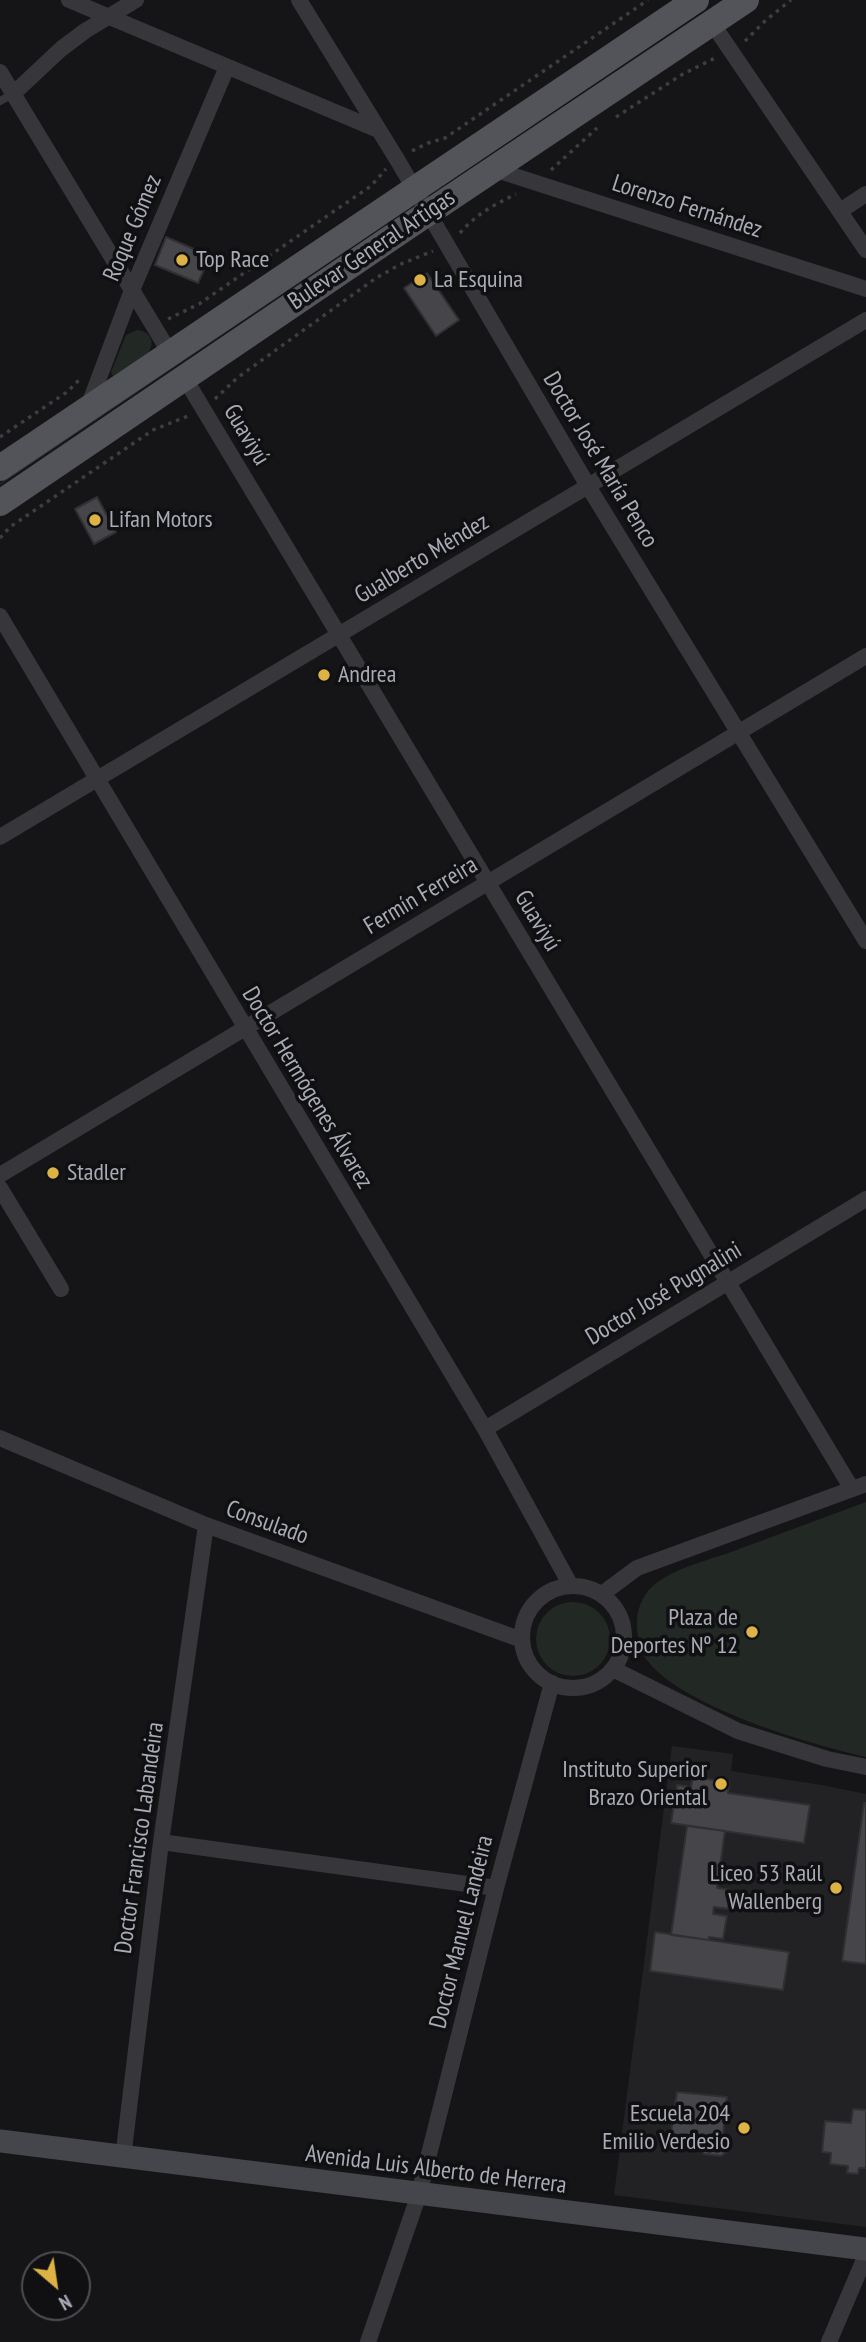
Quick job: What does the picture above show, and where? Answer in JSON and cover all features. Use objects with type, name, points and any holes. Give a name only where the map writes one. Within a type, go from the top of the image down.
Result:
[{"type":"main road","name":"Bulevar General Artigas","points":[[0,467],[696,0]]},
{"type":"main road","name":"Bulevar General Artigas","points":[[0,503],[746,0]]},
{"type":"main road","name":"Avenida Luis Alberto de Herrera","points":[[0,2141],[866,2249]]},
{"type":"street","points":[[69,0],[378,130]]},
{"type":"street","points":[[7,98],[61,49],[136,0]]},
{"type":"street","name":"Doctor José María Penco","points":[[299,0],[398,161],[588,486],[866,941]]},
{"type":"street","points":[[712,23],[866,250]]},
{"type":"street","name":"Roque Gómez","points":[[87,409],[132,290],[226,67]]},
{"type":"street","points":[[0,72],[7,98],[170,353]]},
{"type":"street","name":"Lorenzo Fernández","points":[[493,169],[866,289]]},
{"type":"street","points":[[840,211],[866,194]]},
{"type":"street","name":"Gualberto Méndez","points":[[0,837],[866,320]]},
{"type":"street","name":"Guaviyú","points":[[184,377],[728,1282],[859,1486]]},
{"type":"street","name":"Doctor Hermógenes Álvarez","points":[[0,616],[485,1429],[571,1586]]},
{"type":"street","name":"Fermín Ferreira","points":[[0,1175],[866,656]]},
{"type":"street","points":[[0,1188],[61,1289]]},
{"type":"street","name":"Doctor José Pugnalini","points":[[485,1429],[866,1199]]},
{"type":"street","name":"Consulado","points":[[0,1438],[206,1525],[522,1640]]},
{"type":"street","points":[[601,1594],[637,1568],[859,1486]]},
{"type":"street","name":"Doctor Francisco Labandeira","points":[[122,2158],[161,1842],[206,1525]]},
{"type":"street","points":[[571,1586],[587,1587],[601,1594],[618,1612],[622,1623],[623,1647],[613,1669],[592,1684],[579,1687],[552,1683],[535,1671],[528,1662],[522,1640],[526,1617],[539,1598],[549,1592],[571,1586]]},
{"type":"street","points":[[613,1669],[738,1731],[827,1759],[866,1767]]},
{"type":"street","name":"Doctor Manuel Landeira","points":[[368,2342],[419,2194],[496,1888],[552,1683]]},
{"type":"street","points":[[161,1842],[496,1888]]},
{"type":"street","points":[[829,2342],[866,2255]]},
{"type":"path","points":[[155,328],[174,315],[199,304],[267,258],[371,186],[383,171],[418,147],[445,138],[648,0]]},
{"type":"path","points":[[608,121],[683,74],[743,43],[791,0]]},
{"type":"path","points":[[0,538],[10,527],[153,430],[182,419],[220,396],[237,379],[290,338],[334,310],[376,278],[446,243],[458,235],[473,218],[536,182],[598,128]]},
{"type":"path","points":[[0,438],[67,393],[88,371],[106,358]]},
{"type":"shaded area","points":[[410,208],[0,485],[0,483]]},
{"type":"shaded area","points":[[137,330],[150,338],[148,353],[113,376],[111,372],[126,335]]},
{"type":"shaded area","name":"Plaza de Deportes Nº 12","points":[[866,1502],[866,1757],[778,1732],[712,1706],[682,1690],[659,1673],[643,1654],[637,1616],[646,1594],[662,1579]]},
{"type":"shaded area","points":[[573,1602],[594,1608],[604,1618],[610,1639],[604,1660],[594,1670],[573,1676],[552,1670],[542,1660],[536,1639],[542,1618],[552,1608]]},
{"type":"shaded area","points":[[672,1746],[733,1754],[731,1771],[866,1794],[866,2227],[614,2195]]},
{"type":"building","name":"Top Race","points":[[166,237],[210,256],[198,283],[155,265]]},
{"type":"building","points":[[427,273],[459,320],[436,336],[404,288]]},
{"type":"building","name":"Lifan Motors","points":[[97,497],[116,532],[94,544],[75,509]]},
{"type":"building","points":[[693,1777],[729,1782],[728,1793],[810,1805],[804,1843],[671,1823],[677,1785],[691,1787]]},
{"type":"building","points":[[866,1803],[866,1964],[842,1961]]},
{"type":"building","points":[[687,1826],[725,1831],[717,1888],[731,1890],[728,1909],[714,1907],[713,1914],[727,1916],[723,1939],[671,1935]]},
{"type":"building","points":[[655,1932],[789,1952],[783,1990],[650,1971]]},
{"type":"building","points":[[677,2092],[727,2097],[723,2135],[729,2141],[727,2152],[721,2156],[704,2154],[699,2149],[669,2145]]},
{"type":"building","points":[[853,2109],[866,2110],[866,2168],[859,2168],[858,2174],[847,2173],[848,2166],[830,2164],[831,2153],[822,2152],[825,2121],[851,2123]]},
{"type":"place","name":"Top Race","points":[[182,260]]},
{"type":"place","name":"La Esquina","points":[[420,280]]},
{"type":"place","name":"Lifan Motors","points":[[95,520]]},
{"type":"place","name":"Andrea","points":[[324,675]]},
{"type":"place","name":"Stadler","points":[[53,1173]]},
{"type":"place","name":"Plaza de Deportes Nº 12","points":[[752,1632]]},
{"type":"place","name":"Instituto Superior Brazo Oriental","points":[[721,1784]]},
{"type":"place","name":"Liceo 53 Raúl Wallenberg","points":[[836,1888]]},
{"type":"place","name":"Escuela 204 Emilio Verdesio","points":[[744,2128]]}]
